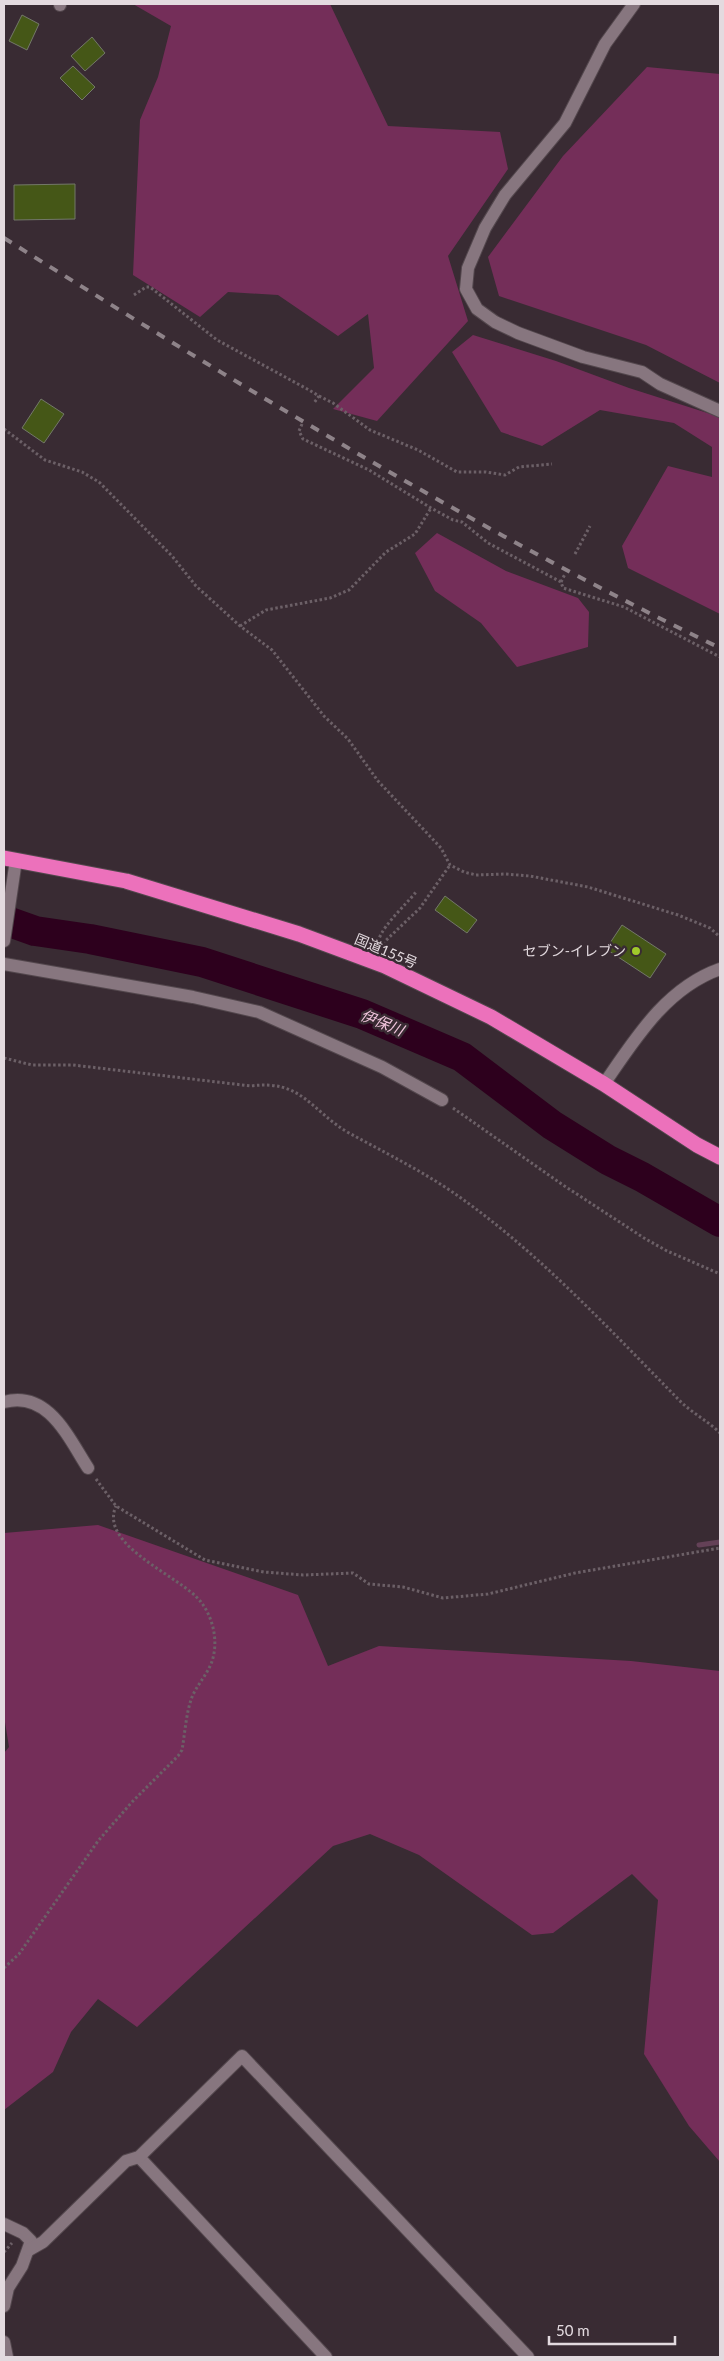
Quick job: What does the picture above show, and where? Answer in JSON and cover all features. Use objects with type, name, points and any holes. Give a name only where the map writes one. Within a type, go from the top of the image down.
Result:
[{"type":"highway","name":"国道155号","points":[[10,859],[126,881],[299,934],[373,961],[491,1017],[604,1084],[696,1145],[720,1157]]},
{"type":"street","points":[[634,4],[605,44],[565,123],[500,203],[476,246],[468,268],[466,289],[477,309],[495,322],[518,333],[583,357],[642,372],[660,384],[720,411]]},
{"type":"street","points":[[4,941],[10,859]]},
{"type":"street","points":[[4,964],[194,997],[258,1012],[310,1033],[382,1067],[442,1100]]},
{"type":"street","points":[[604,1084],[638,1035],[666,1002],[703,975],[720,968]]},
{"type":"street","points":[[4,1402],[14,1400],[30,1401],[47,1411],[59,1423],[88,1468]]},
{"type":"street","points":[[29,2250],[43,2242],[126,2161],[139,2157],[242,2056],[528,2357]]},
{"type":"street","points":[[139,2157],[326,2357]]},
{"type":"street","points":[[4,2224],[23,2233],[30,2241],[29,2250],[8,2288],[4,2306]]},
{"type":"street","points":[[4,2342],[7,2357]]},
{"type":"path","points":[[134,295],[146,286],[150,287],[218,340],[333,404],[370,430],[418,450],[457,472],[486,472],[506,476],[518,467],[552,464]]},
{"type":"path","points":[[314,403],[318,396]]},
{"type":"path","points":[[302,424],[299,431],[303,439],[369,470],[453,520],[462,522],[488,543],[561,582],[564,588],[569,591],[624,607],[720,657]]},
{"type":"path","points":[[4,429],[45,460],[82,472],[99,482],[172,556],[196,586],[240,626],[272,650],[324,716],[348,739],[378,781],[441,848],[450,865],[464,872],[476,875],[505,874],[530,876],[588,887],[678,915],[710,928],[720,937]]},
{"type":"path","points":[[240,626],[266,610],[330,598],[350,590],[386,552],[415,534],[432,508]]},
{"type":"path","points":[[575,554],[590,526]]},
{"type":"path","points":[[561,582],[565,574]]},
{"type":"path","points":[[378,947],[420,908],[450,865]]},
{"type":"path","points":[[373,961],[378,947],[377,942],[383,930],[416,892]]},
{"type":"path","points":[[4,1058],[32,1065],[73,1065],[251,1086],[267,1084],[300,1093],[348,1132],[448,1189],[519,1245],[561,1282],[693,1413],[720,1433]]},
{"type":"path","points":[[442,1100],[563,1185],[644,1238],[667,1251],[720,1274]]},
{"type":"path","points":[[88,1468],[116,1506],[205,1560],[264,1572],[302,1575],[353,1573],[369,1584],[403,1587],[443,1598],[488,1594],[575,1574],[720,1548]]},
{"type":"path","points":[[4,1968],[19,1954],[98,1841],[182,1750],[191,1700],[211,1664],[215,1650],[211,1618],[202,1602],[187,1588],[129,1549],[120,1538],[114,1524],[112,1513],[116,1506]]},
{"type":"path","points":[[4,2252],[14,2241]]},
{"type":"shaded area","points":[[133,4],[330,4],[388,126],[500,132],[508,169],[448,256],[468,321],[377,421],[333,409],[374,368],[368,314],[338,336],[278,295],[228,292],[200,317],[133,275],[140,120],[158,77],[171,26]]},
{"type":"shaded area","points":[[647,67],[720,74],[720,383],[646,345],[499,296],[488,257],[563,156]]},
{"type":"shaded area","points":[[473,335],[720,417],[720,614],[628,568],[622,546],[668,466],[712,477],[712,447],[674,423],[600,410],[542,446],[501,432],[452,352]]},
{"type":"shaded area","points":[[437,533],[506,571],[578,598],[589,612],[588,647],[517,667],[481,623],[435,591],[415,553]]},
{"type":"shaded area","points":[[98,1525],[298,1595],[328,1666],[379,1646],[631,1661],[720,1671],[720,2162],[689,2126],[644,2054],[658,1900],[632,1874],[553,1933],[532,1935],[419,1855],[370,1834],[333,1846],[137,2027],[98,1999],[71,2032],[53,2072],[4,2110],[4,1753],[9,1747],[4,1716],[4,1533]]},
{"type":"building","points":[[22,15],[39,24],[27,50],[9,41]]},
{"type":"building","points":[[92,37],[105,53],[85,71],[71,56]]},
{"type":"building","points":[[73,66],[95,87],[82,100],[60,78]]},
{"type":"building","points":[[75,184],[75,219],[14,220],[14,185]]},
{"type":"building","points":[[41,399],[64,414],[44,443],[22,428]]},
{"type":"building","points":[[445,896],[477,920],[467,933],[435,910]]},
{"type":"building","name":"セブン-イレブン","points":[[622,925],[666,954],[650,978],[606,949]]},
{"type":"waterway","name":"伊保川","points":[[4,920],[35,931],[90,939],[202,962],[362,1014],[462,1057],[552,1125],[608,1160],[642,1177],[720,1222]]},
{"type":"waterway","points":[[699,1545],[720,1542]]},
{"type":"railway","points":[[4,238],[179,347],[356,453],[536,554],[720,648]]},
{"type":"place","name":"セブン-イレブン","points":[[636,951]]}]
